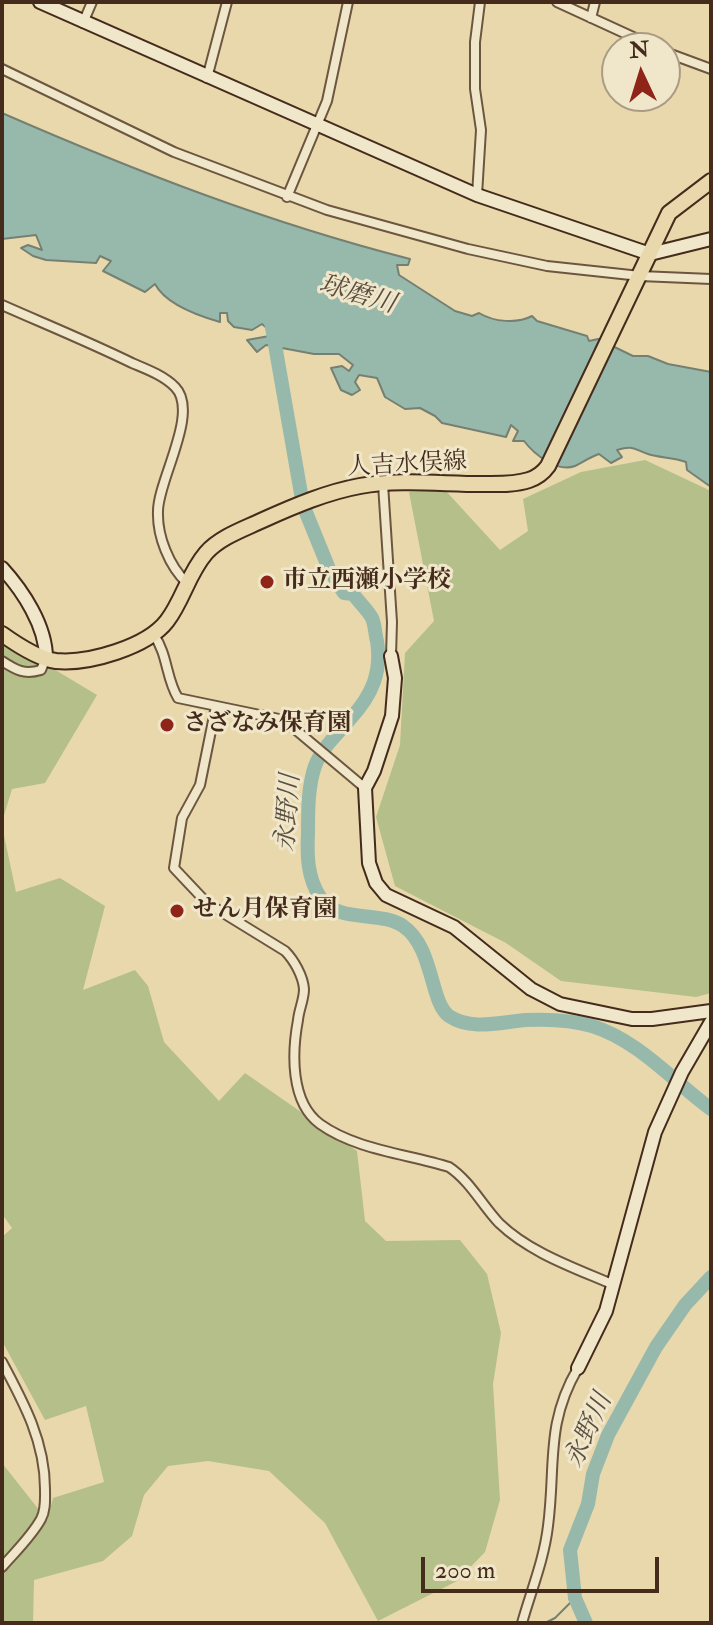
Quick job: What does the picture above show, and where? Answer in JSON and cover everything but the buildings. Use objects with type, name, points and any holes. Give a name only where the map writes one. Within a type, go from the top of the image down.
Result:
[{"type":"main road","name":"人吉水俣線","points":[[2,634],[55,661],[85,659],[138,644],[154,635],[178,606],[187,583],[208,551],[228,536],[293,507],[363,485],[508,484],[541,475],[669,213],[711,181]]},
{"type":"street","points":[[40,2],[477,195],[650,254],[711,239]]},
{"type":"street","points":[[83,23],[92,2]]},
{"type":"street","points":[[207,78],[227,2]]},
{"type":"street","points":[[287,197],[327,101],[348,2]]},
{"type":"street","points":[[477,195],[481,130],[475,89],[475,42],[480,2]]},
{"type":"street","points":[[557,2],[622,32]]},
{"type":"street","points":[[591,18],[595,2]]},
{"type":"street","points":[[681,58],[711,69]]},
{"type":"street","points":[[2,69],[174,152],[287,197],[468,249],[547,266],[639,278],[711,279]]},
{"type":"street","points":[[2,305],[163,377],[180,393],[183,404],[177,443],[157,508],[166,549],[179,575],[187,583]]},
{"type":"street","points":[[383,484],[392,622],[391,656],[395,678],[392,716],[374,771],[365,788],[369,863],[376,883],[386,895],[454,927],[531,989],[560,1004],[632,1019],[711,1011]]},
{"type":"street","points":[[2,568],[21,592],[46,644],[46,658],[41,670],[18,672],[2,661]]},
{"type":"street","points":[[154,635],[165,655],[172,690],[178,698],[284,720],[365,788]]},
{"type":"street","points":[[216,706],[200,785],[182,818],[174,868],[207,903],[285,951],[291,958],[304,986],[295,1058],[302,1102],[310,1115],[321,1125],[351,1140],[449,1167],[460,1174],[500,1223],[519,1239],[552,1258],[614,1285]]},
{"type":"street","points":[[522,1623],[545,1548],[554,1425],[559,1408],[606,1311],[655,1132],[682,1072],[711,1022]]},
{"type":"street","points":[[2,1362],[37,1435],[45,1482],[45,1509],[41,1519],[2,1567]]},
{"type":"green space","points":[[645,460],[711,491],[711,993],[696,997],[561,981],[506,943],[395,886],[376,817],[400,745],[405,653],[434,621],[409,492],[445,490],[500,550],[528,531],[523,499],[581,472]]},
{"type":"green space","points":[[2,638],[97,695],[45,783],[12,789],[2,822]]},
{"type":"green space","points":[[2,826],[16,892],[60,878],[105,906],[83,990],[135,970],[148,986],[164,1042],[219,1101],[245,1073],[357,1151],[365,1221],[386,1241],[460,1240],[487,1274],[501,1333],[493,1384],[500,1500],[485,1552],[457,1581],[378,1621],[325,1523],[269,1471],[208,1461],[168,1466],[144,1495],[132,1536],[103,1561],[34,1580],[33,1623],[2,1623],[2,1463],[47,1520],[53,1498],[104,1482],[86,1406],[45,1420],[2,1341],[2,1237],[12,1228],[2,1214]]},
{"type":"water","name":"球磨川","points":[[2,113],[203,194],[305,229],[410,259],[408,265],[397,265],[399,275],[455,311],[472,316],[479,313],[506,321],[532,316],[537,321],[587,336],[589,341],[598,339],[633,356],[648,356],[668,364],[711,372],[711,487],[687,470],[686,462],[630,448],[617,450],[622,457],[611,463],[599,454],[575,466],[554,465],[524,441],[513,441],[518,431],[511,425],[506,437],[442,423],[420,408],[405,409],[385,397],[377,378],[359,375],[355,382],[360,390],[352,395],[341,390],[331,368],[342,366],[349,371],[353,365],[339,354],[314,354],[266,345],[257,352],[247,340],[275,335],[262,324],[252,330],[234,327],[228,321],[227,313],[220,313],[220,322],[193,313],[167,298],[155,284],[145,292],[103,271],[111,261],[100,256],[96,263],[46,260],[33,256],[21,248],[28,245],[42,250],[36,235],[2,239]]},
{"type":"waterway","name":"永野川","points":[[270,316],[303,505],[329,569],[344,593],[353,594],[372,618],[378,652],[377,673],[370,692],[331,740],[313,774],[308,849],[310,874],[320,897],[337,911],[393,921],[403,926],[421,947],[443,1009],[458,1021],[496,1024],[542,1020],[592,1026],[609,1032],[640,1051],[711,1109]]},
{"type":"waterway","name":"永野川","points":[[586,1623],[575,1598],[570,1550],[588,1504],[593,1474],[608,1435],[656,1347],[685,1305],[711,1277]]},
{"type":"waterway","points":[[545,1623],[555,1618],[575,1598]]},
{"type":"place","name":"市立西瀬小学校","points":[[267,582]]},
{"type":"place","name":"さざなみ保育園","points":[[167,725]]},
{"type":"place","name":"せん月保育園","points":[[177,911]]}]
